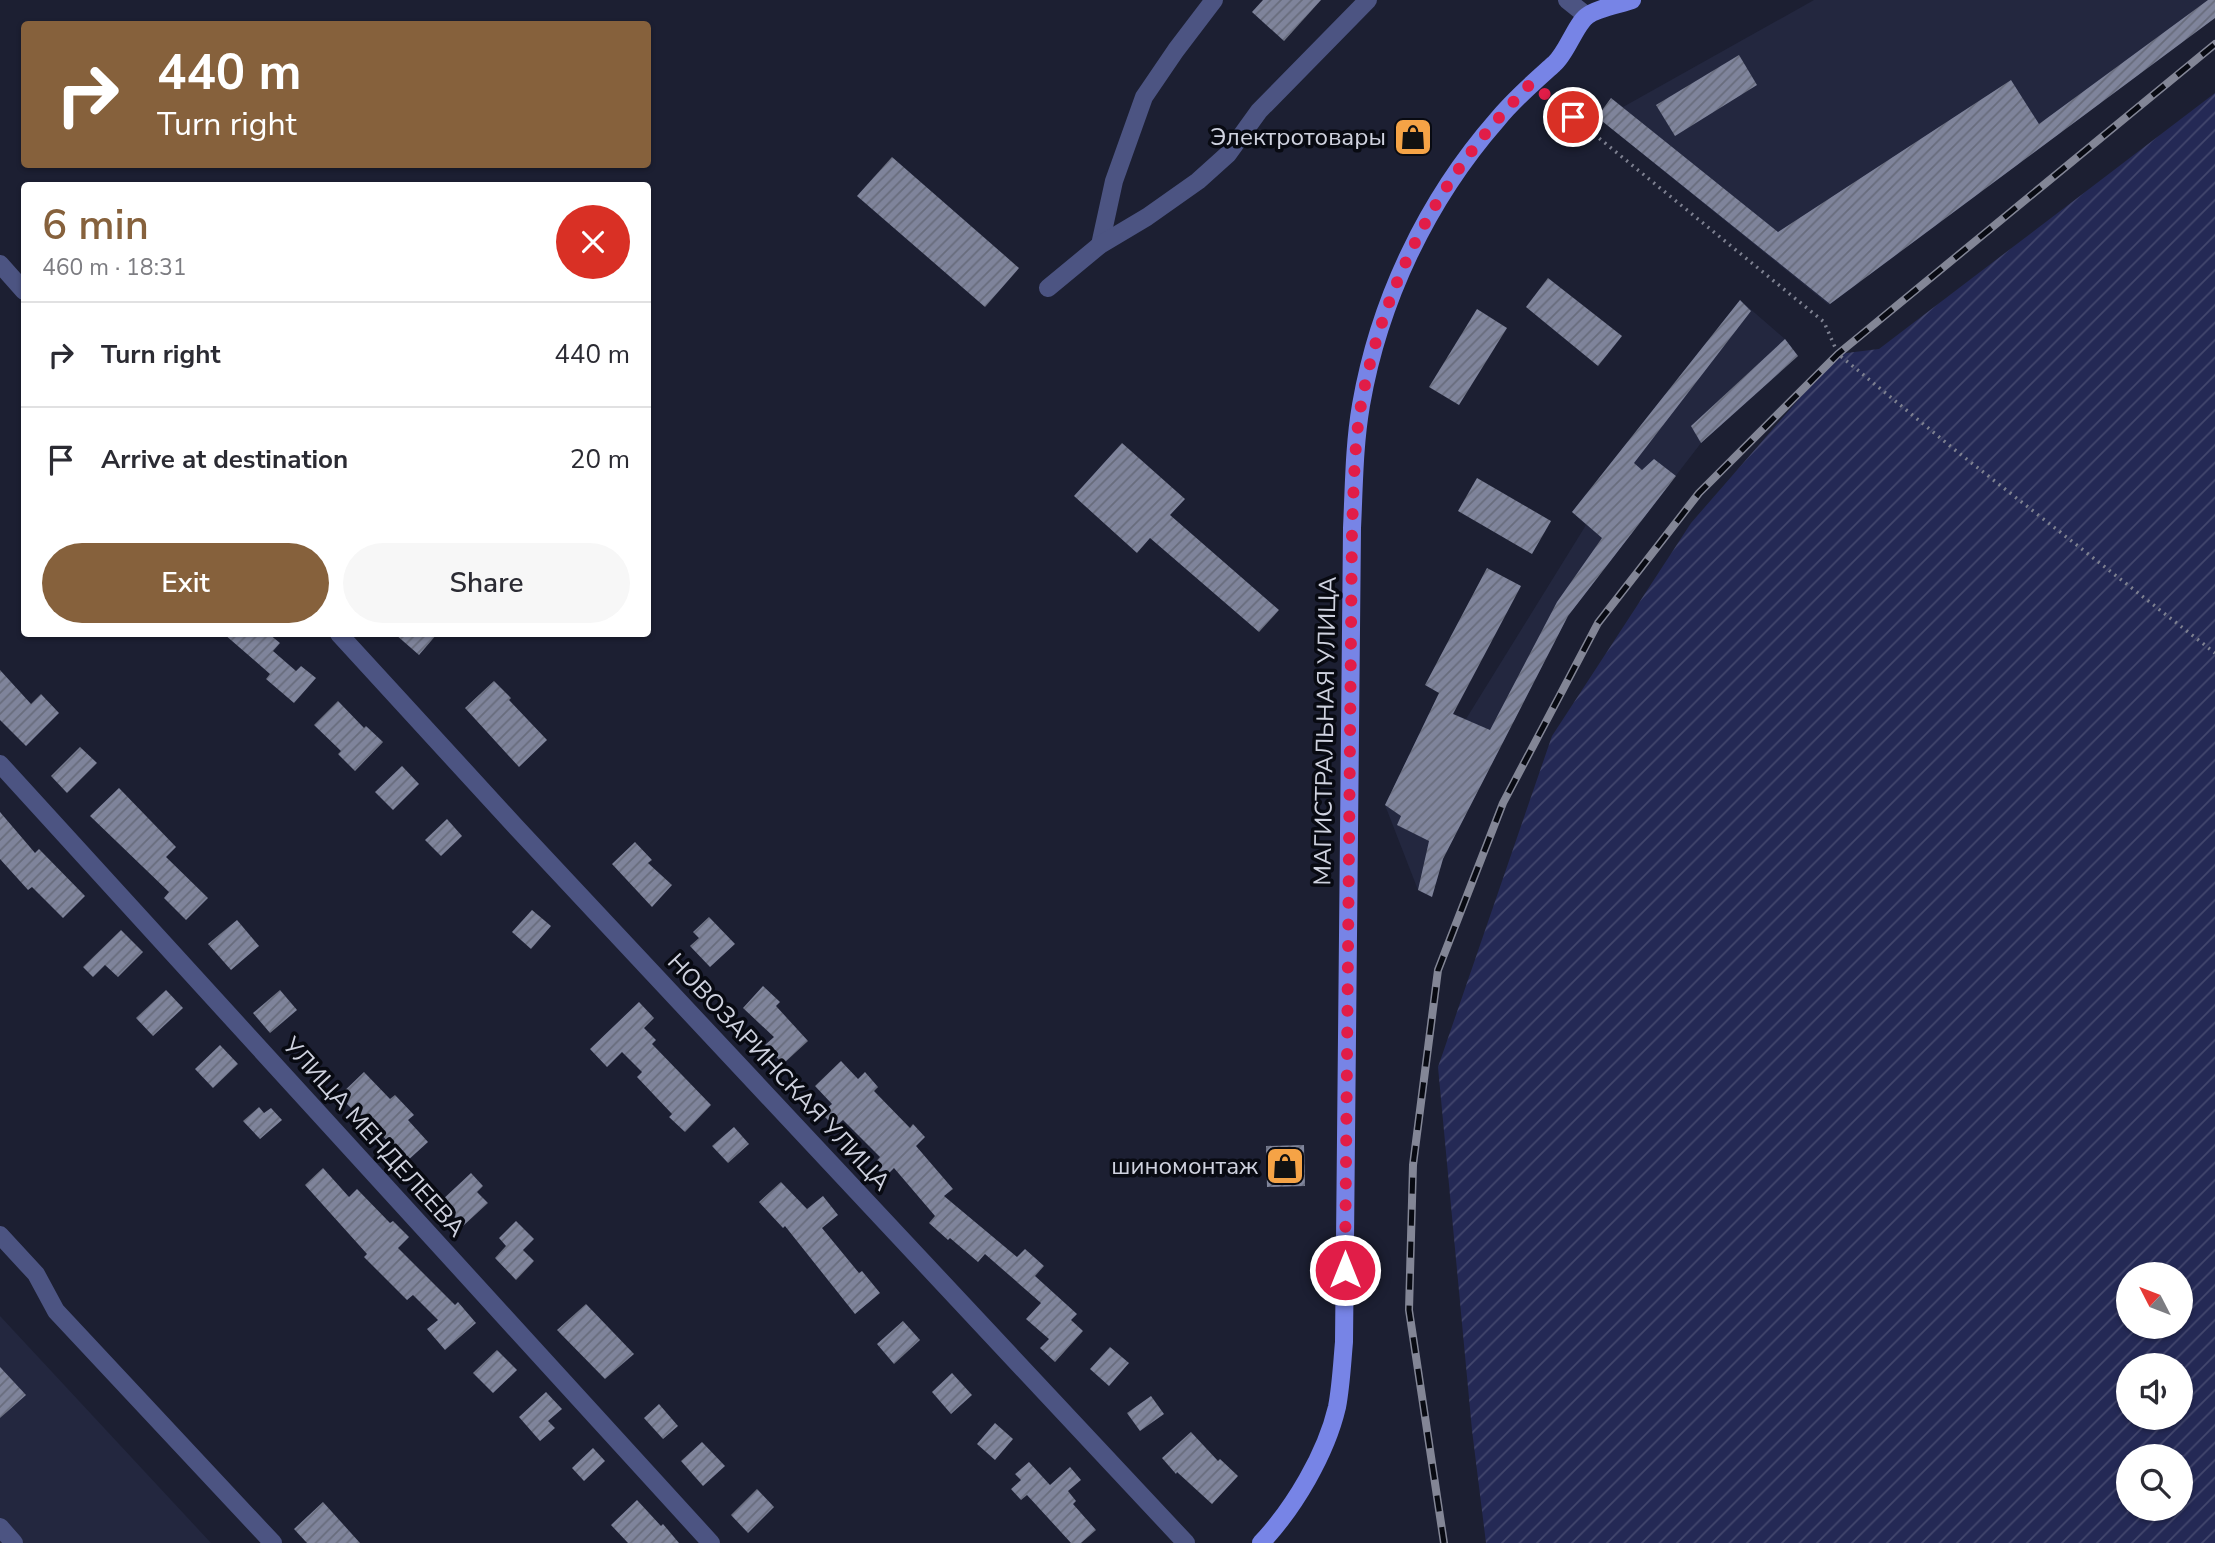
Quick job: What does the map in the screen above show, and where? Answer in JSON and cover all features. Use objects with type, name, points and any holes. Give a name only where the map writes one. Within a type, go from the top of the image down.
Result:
[{"type":"main road","points":[[1587,16],[1632,0]]},
{"type":"main road","name":"МАГИСТРАЛЬНАЯ УЛИЦА","points":[[1261,1543],[1275,1528],[1315,1467],[1337,1408],[1344,1342],[1352,528],[1355,455],[1361,406],[1372,354],[1386,308],[1409,255],[1467,157],[1497,119],[1531,83],[1557,62],[1587,16]]},
{"type":"street","points":[[1100,245],[1114,181],[1144,97],[1214,0]]},
{"type":"street","points":[[1048,288],[1100,245],[1147,217],[1198,181],[1228,154],[1259,111],[1367,0]]},
{"type":"street","points":[[1567,0],[1587,16]]},
{"type":"street","points":[[0,264],[21,288]]},
{"type":"street","name":"НОВОЗАРИНСКАЯ УЛИЦА","points":[[342,637],[1186,1543]]},
{"type":"street","name":"УЛИЦА МЕНДЕЛЕЕВА","points":[[0,764],[711,1543]]},
{"type":"street","points":[[0,1235],[36,1275],[57,1311],[273,1543]]},
{"type":"street","points":[[0,1527],[14,1543]]},
{"type":"path","points":[[1531,83],[1824,323],[1838,354],[1955,450],[2215,653]]},
{"type":"shaded area","points":[[1814,0],[2215,0],[2215,18],[1829,305],[1597,117],[1611,98],[1623,107]]},
{"type":"shaded area","points":[[2215,93],[2215,1543],[1486,1543],[1472,1430],[1438,1067],[1552,736],[1691,523],[1838,354],[1879,349]]},
{"type":"shaded area","points":[[1740,300],[1785,339],[1798,356],[1701,443],[1568,616],[1443,858],[1432,897],[1418,890],[1385,805],[1433,705],[1466,719],[1586,525],[1572,512]]},
{"type":"shaded area","points":[[0,1316],[211,1543],[0,1543]]},
{"type":"building","points":[[1263,0],[1321,0],[1284,41],[1252,12]]},
{"type":"building","points":[[2208,0],[2215,0],[2215,18],[1830,304],[1597,117],[1611,98],[1778,232],[2011,80],[2039,124]]},
{"type":"building","points":[[1739,55],[1757,85],[1675,136],[1656,105]]},
{"type":"building","points":[[892,157],[1019,268],[985,307],[857,196]]},
{"type":"building","points":[[1548,278],[1622,336],[1598,366],[1526,307]]},
{"type":"building","points":[[1740,300],[1751,311],[1634,463],[1642,470],[1654,459],[1676,476],[1568,616],[1443,859],[1432,897],[1418,890],[1429,841],[1397,825],[1401,816],[1385,805],[1439,693],[1425,685],[1487,568],[1521,586],[1453,714],[1490,730],[1557,602],[1602,538],[1572,512]]},
{"type":"building","points":[[1477,309],[1507,328],[1459,405],[1429,387]]},
{"type":"building","points":[[1785,339],[1798,356],[1701,443],[1691,426]]},
{"type":"building","points":[[1122,443],[1185,499],[1170,515],[1279,610],[1259,632],[1150,538],[1137,553],[1074,496]]},
{"type":"building","points":[[1477,478],[1551,521],[1532,554],[1458,511]]},
{"type":"building","points":[[227,637],[273,637],[280,643],[273,651],[296,671],[301,666],[316,678],[294,703],[266,679],[270,674]]},
{"type":"building","points":[[398,637],[434,637],[419,655]]},
{"type":"building","points":[[0,670],[31,704],[41,694],[59,713],[26,746],[0,720]]},
{"type":"building","points":[[494,681],[547,740],[519,767],[465,708]]},
{"type":"building","points":[[338,701],[364,728],[366,726],[383,742],[355,771],[338,754],[341,751],[314,725]]},
{"type":"building","points":[[80,747],[97,763],[67,793],[51,776]]},
{"type":"building","points":[[402,766],[419,784],[393,810],[375,792]]},
{"type":"building","points":[[119,788],[176,847],[166,857],[208,898],[186,920],[164,898],[169,892],[90,816]]},
{"type":"building","points":[[0,812],[35,853],[39,849],[85,896],[63,918],[32,887],[28,890],[0,859]]},
{"type":"building","points":[[447,819],[462,836],[441,856],[425,840]]},
{"type":"building","points":[[635,842],[652,860],[648,863],[672,885],[652,907],[612,864]]},
{"type":"building","points":[[532,910],[551,926],[531,949],[512,932]]},
{"type":"building","points":[[709,917],[735,944],[710,967],[690,946],[699,938],[693,932]]},
{"type":"building","points":[[237,920],[259,946],[231,970],[208,944]]},
{"type":"building","points":[[121,930],[143,952],[118,977],[105,965],[93,977],[83,967]]},
{"type":"building","points":[[763,986],[780,1002],[776,1006],[808,1041],[783,1064],[765,1045],[774,1037],[743,1008]]},
{"type":"building","points":[[166,990],[183,1008],[153,1036],[136,1018]]},
{"type":"building","points":[[280,990],[297,1010],[270,1033],[253,1013]]},
{"type":"building","points":[[639,1002],[654,1018],[644,1028],[656,1040],[652,1044],[711,1105],[685,1132],[669,1117],[672,1114],[637,1077],[642,1072],[622,1052],[607,1067],[590,1049]]},
{"type":"building","points":[[220,1045],[238,1064],[213,1088],[195,1069]]},
{"type":"building","points":[[841,1061],[858,1079],[865,1072],[878,1087],[874,1091],[910,1128],[913,1124],[925,1137],[916,1146],[953,1189],[944,1196],[1017,1257],[1025,1249],[1044,1266],[1035,1276],[1077,1314],[1071,1320],[1083,1331],[1055,1362],[1040,1348],[1049,1339],[1026,1319],[1041,1303],[985,1254],[978,1262],[950,1238],[948,1240],[929,1223],[935,1216],[894,1168],[885,1177],[873,1165],[880,1157],[843,1120],[835,1127],[821,1113],[832,1104],[815,1086]]},
{"type":"building","points":[[364,1072],[390,1099],[395,1095],[414,1115],[408,1120],[428,1142],[406,1162],[380,1133],[378,1135],[339,1096]]},
{"type":"building","points":[[259,1107],[264,1113],[271,1108],[282,1120],[260,1139],[243,1121]]},
{"type":"building","points":[[734,1127],[749,1144],[728,1163],[712,1146]]},
{"type":"building","name":"шиномонтаж","points":[[1304,1145],[1305,1186],[1267,1187],[1266,1146]]},
{"type":"building","points":[[323,1168],[349,1197],[357,1189],[390,1223],[393,1221],[409,1237],[398,1248],[455,1305],[458,1302],[476,1323],[445,1350],[427,1329],[438,1320],[413,1295],[407,1300],[364,1257],[367,1254],[305,1185]]},
{"type":"building","points":[[471,1173],[483,1186],[477,1192],[488,1203],[463,1226],[440,1202]]},
{"type":"building","points":[[781,1182],[807,1209],[823,1196],[838,1215],[822,1228],[859,1273],[862,1271],[880,1293],[855,1314],[785,1226],[783,1228],[759,1202]]},
{"type":"building","points":[[516,1221],[534,1239],[523,1250],[534,1261],[516,1280],[495,1258],[506,1246],[499,1238]]},
{"type":"building","points":[[586,1304],[634,1354],[605,1379],[557,1330]]},
{"type":"building","points":[[903,1321],[920,1340],[894,1364],[877,1344]]},
{"type":"building","points":[[1110,1347],[1129,1363],[1109,1386],[1090,1369]]},
{"type":"building","points":[[497,1350],[517,1370],[493,1393],[473,1373]]},
{"type":"building","points":[[0,1367],[26,1395],[0,1418]]},
{"type":"building","points":[[952,1373],[972,1395],[951,1414],[932,1392]]},
{"type":"building","points":[[546,1392],[562,1409],[548,1421],[555,1428],[540,1441],[519,1417]]},
{"type":"building","points":[[1151,1396],[1164,1414],[1140,1431],[1127,1413]]},
{"type":"building","points":[[659,1404],[678,1426],[663,1439],[644,1418]]},
{"type":"building","points":[[995,1423],[1013,1439],[995,1460],[977,1444]]},
{"type":"building","points":[[1191,1432],[1218,1461],[1220,1459],[1238,1476],[1212,1504],[1177,1472],[1176,1474],[1162,1458]]},
{"type":"building","points":[[702,1442],[725,1466],[703,1486],[681,1461]]},
{"type":"building","points":[[593,1448],[605,1461],[584,1481],[572,1468]]},
{"type":"building","points":[[1029,1462],[1050,1485],[1070,1467],[1081,1480],[1068,1491],[1076,1501],[1073,1504],[1096,1530],[1081,1543],[1071,1543],[1027,1495],[1021,1500],[1011,1489],[1021,1480],[1015,1474]]},
{"type":"building","points":[[757,1489],[774,1507],[748,1533],[731,1515]]},
{"type":"building","points":[[637,1500],[679,1543],[628,1543],[611,1525]]},
{"type":"building","points":[[323,1502],[360,1543],[307,1543],[294,1529]]},
{"type":"railway","points":[[1444,1543],[1409,1310],[1413,1165],[1438,970],[1503,803],[1598,623],[1699,493],[1838,354],[2215,44]]},
{"type":"place","name":"Электротовары","points":[[1413,137]]},
{"type":"place","name":"шиномонтаж","points":[[1285,1166]]},
{"type":"route","points":[[1345,1270],[1352,528],[1355,455],[1361,406],[1372,354],[1386,308],[1421,232],[1467,157],[1497,119],[1531,83],[1573,117]]}]
